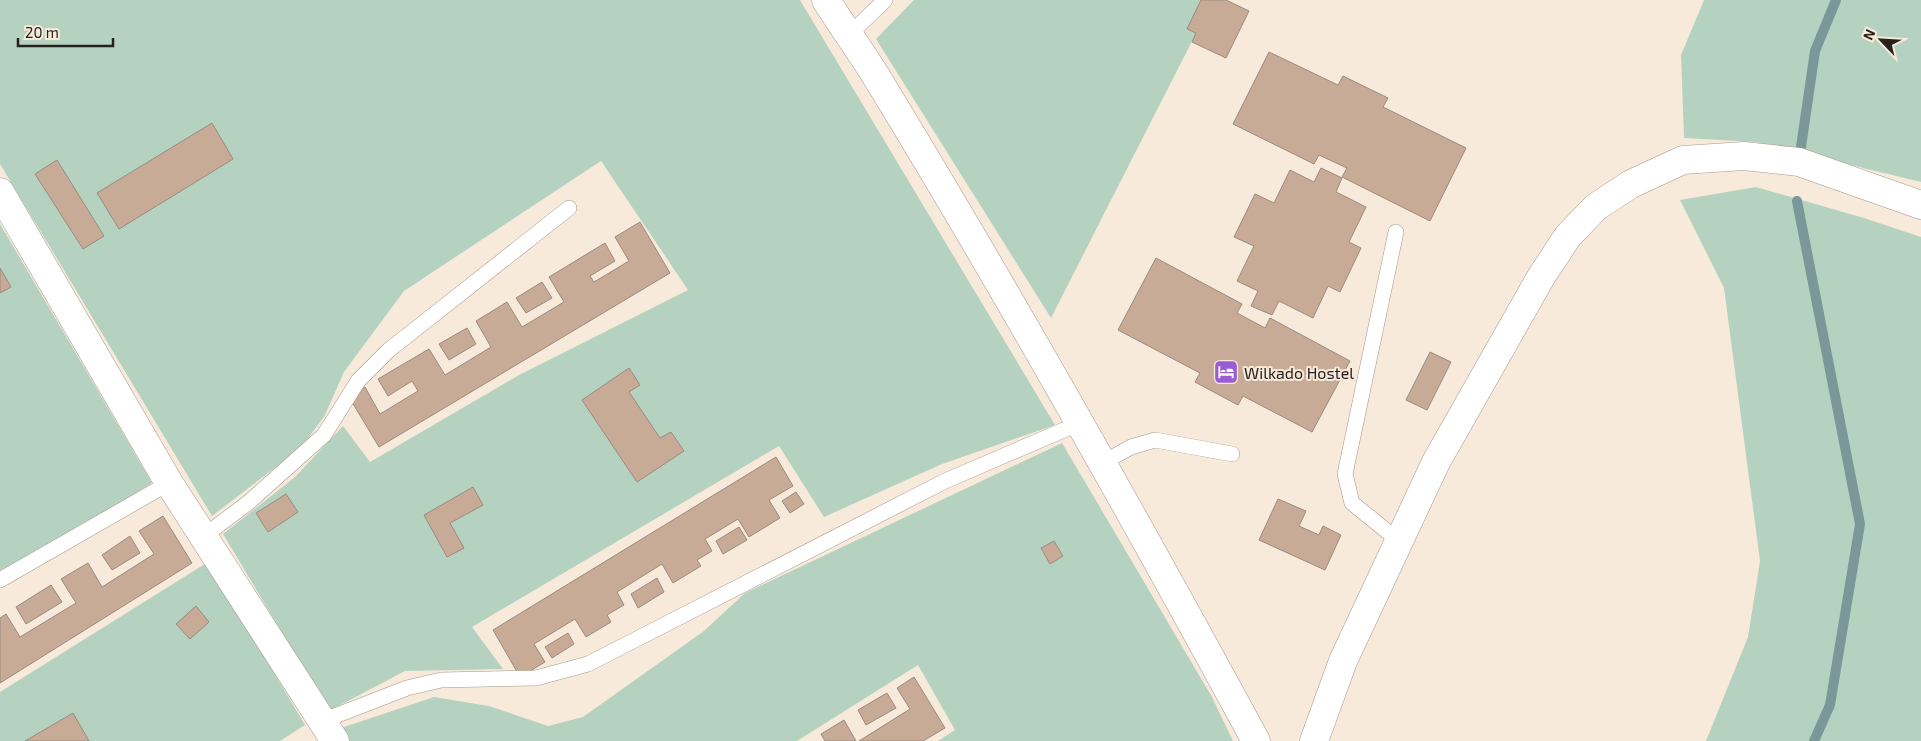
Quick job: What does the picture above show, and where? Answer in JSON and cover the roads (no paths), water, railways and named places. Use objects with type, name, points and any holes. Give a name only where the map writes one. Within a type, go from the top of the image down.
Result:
[{"type":"street","points":[[826,0],[880,83],[934,172],[1104,462],[1256,741]]},
{"type":"street","points":[[1314,741],[1343,661],[1436,462],[1541,277],[1568,236],[1596,207],[1631,184],[1683,160],[1744,156],[1799,162],[1921,205]]},
{"type":"street","points":[[0,192],[169,484],[329,731]]},
{"type":"lane","points":[[848,36],[885,0]]},
{"type":"lane","points":[[204,536],[249,502],[324,435],[358,381],[390,350],[569,208]]},
{"type":"lane","points":[[1396,232],[1345,474],[1352,503],[1399,541]]},
{"type":"lane","points":[[329,731],[408,688],[441,680],[536,678],[588,664],[945,481],[1080,424]]},
{"type":"lane","points":[[1104,462],[1130,447],[1155,440],[1232,454]]},
{"type":"lane","points":[[0,580],[169,484]]},
{"type":"waterway","points":[[1801,147],[1815,51],[1836,0]]},
{"type":"waterway","points":[[1797,201],[1860,524],[1830,705],[1814,741]]},
{"type":"place","name":"Wilkado Hostel","points":[[1226,372]]}]
